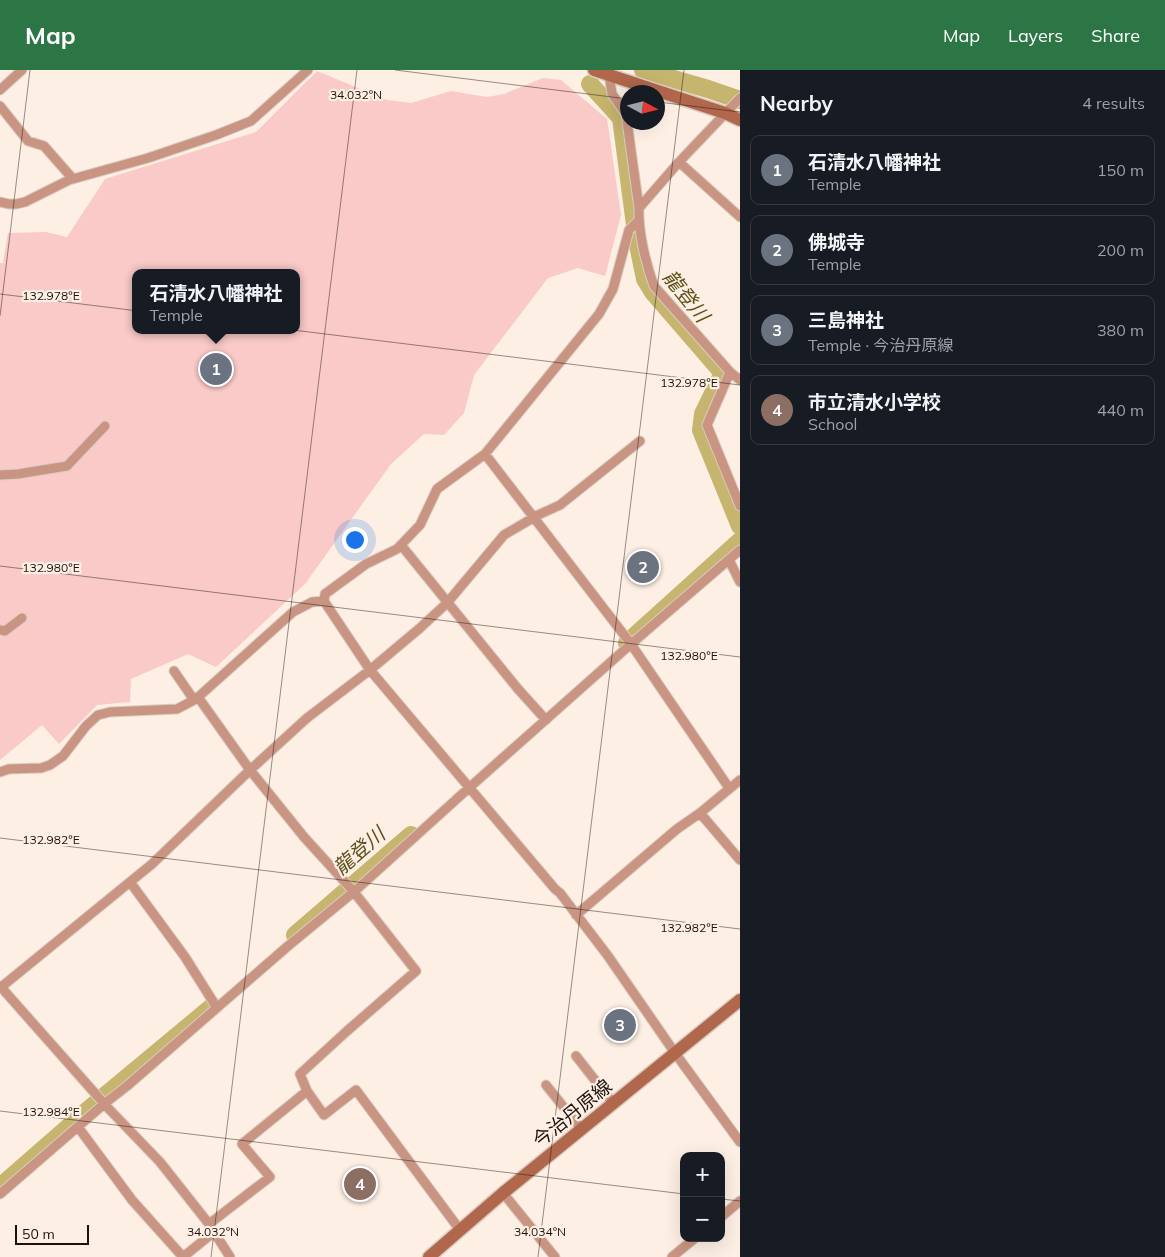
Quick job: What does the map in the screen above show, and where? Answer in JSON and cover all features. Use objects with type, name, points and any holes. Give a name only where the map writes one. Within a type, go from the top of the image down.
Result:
[{"type":"main road","points":[[594,70],[728,110],[740,120]]},
{"type":"main road","name":"今治丹原線","points":[[429,1257],[504,1193],[740,1000]]},
{"type":"street","points":[[0,90],[22,70]]},
{"type":"street","points":[[0,202],[16,204],[25,202],[73,179],[148,158],[251,121],[308,70]]},
{"type":"street","points":[[609,75],[612,94],[626,114],[639,208],[638,220],[654,286],[730,372],[740,380]]},
{"type":"street","points":[[639,208],[679,162],[740,98]]},
{"type":"street","points":[[0,106],[28,141],[44,146],[73,179]]},
{"type":"street","points":[[679,162],[740,217]]},
{"type":"street","points":[[638,220],[628,230],[612,289],[599,314],[485,454],[437,489],[420,525],[397,549],[366,564],[325,594],[324,601],[370,670],[560,893],[608,956],[740,1142]]},
{"type":"street","points":[[730,372],[706,425],[740,506]]},
{"type":"street","points":[[0,475],[67,466],[105,426]]},
{"type":"street","points":[[230,1257],[212,1228],[160,1162],[104,1104],[0,987],[152,864],[307,718],[370,670],[420,628],[447,603],[504,536],[538,515],[560,505],[640,441]]},
{"type":"street","points":[[485,454],[631,644],[729,788]]},
{"type":"street","points":[[401,545],[447,603],[545,719]]},
{"type":"street","points":[[0,1194],[354,892],[545,719],[740,550]]},
{"type":"street","points":[[729,560],[740,582]]},
{"type":"street","points":[[0,772],[9,769],[41,768],[50,764],[63,756],[86,726],[98,716],[110,712],[177,709],[196,699],[293,612],[312,602],[324,601]]},
{"type":"street","points":[[0,630],[5,631],[22,618]]},
{"type":"street","points":[[174,671],[304,837],[354,892],[416,971],[300,1074],[307,1091],[324,1115],[356,1090],[460,1230]]},
{"type":"street","points":[[576,915],[677,829],[740,780]]},
{"type":"street","points":[[700,813],[740,860]]},
{"type":"street","points":[[130,882],[185,957],[217,1008]]},
{"type":"street","points":[[576,1056],[613,1103]]},
{"type":"street","points":[[546,1086],[582,1130]]},
{"type":"street","points":[[78,1127],[132,1200],[183,1257],[212,1228],[270,1177],[242,1144],[307,1091]]},
{"type":"street","points":[[504,1193],[555,1257]]},
{"type":"street","points":[[725,1214],[740,1202]]},
{"type":"street","points":[[672,1257],[690,1242]]},
{"type":"shaded area","points":[[317,71],[387,100],[411,103],[451,91],[487,97],[504,94],[543,78],[561,80],[607,119],[621,215],[605,276],[578,268],[548,278],[474,375],[464,413],[444,435],[424,434],[391,464],[305,584],[216,667],[188,654],[131,679],[130,702],[97,705],[59,744],[42,725],[0,760],[0,263],[3,263],[8,233],[46,232],[67,237],[105,179],[256,132]]},
{"type":"waterway","points":[[643,70],[740,100]]},
{"type":"waterway","name":"龍登川","points":[[590,84],[621,118],[637,240],[645,279],[653,292],[723,373],[703,414],[701,430],[740,526]]},
{"type":"waterway","name":"龍登川","points":[[627,643],[740,541]]},
{"type":"waterway","name":"龍登川","points":[[295,935],[411,835]]},
{"type":"waterway","name":"龍登川","points":[[0,1187],[88,1110],[213,1006]]},
{"type":"place","name":"石清水八幡神社","points":[[216,369]]},
{"type":"place","name":"佛城寺","points":[[643,567]]},
{"type":"place","name":"三島神社","points":[[620,1025]]},
{"type":"place","name":"市立清水小学校","points":[[360,1184]]}]
